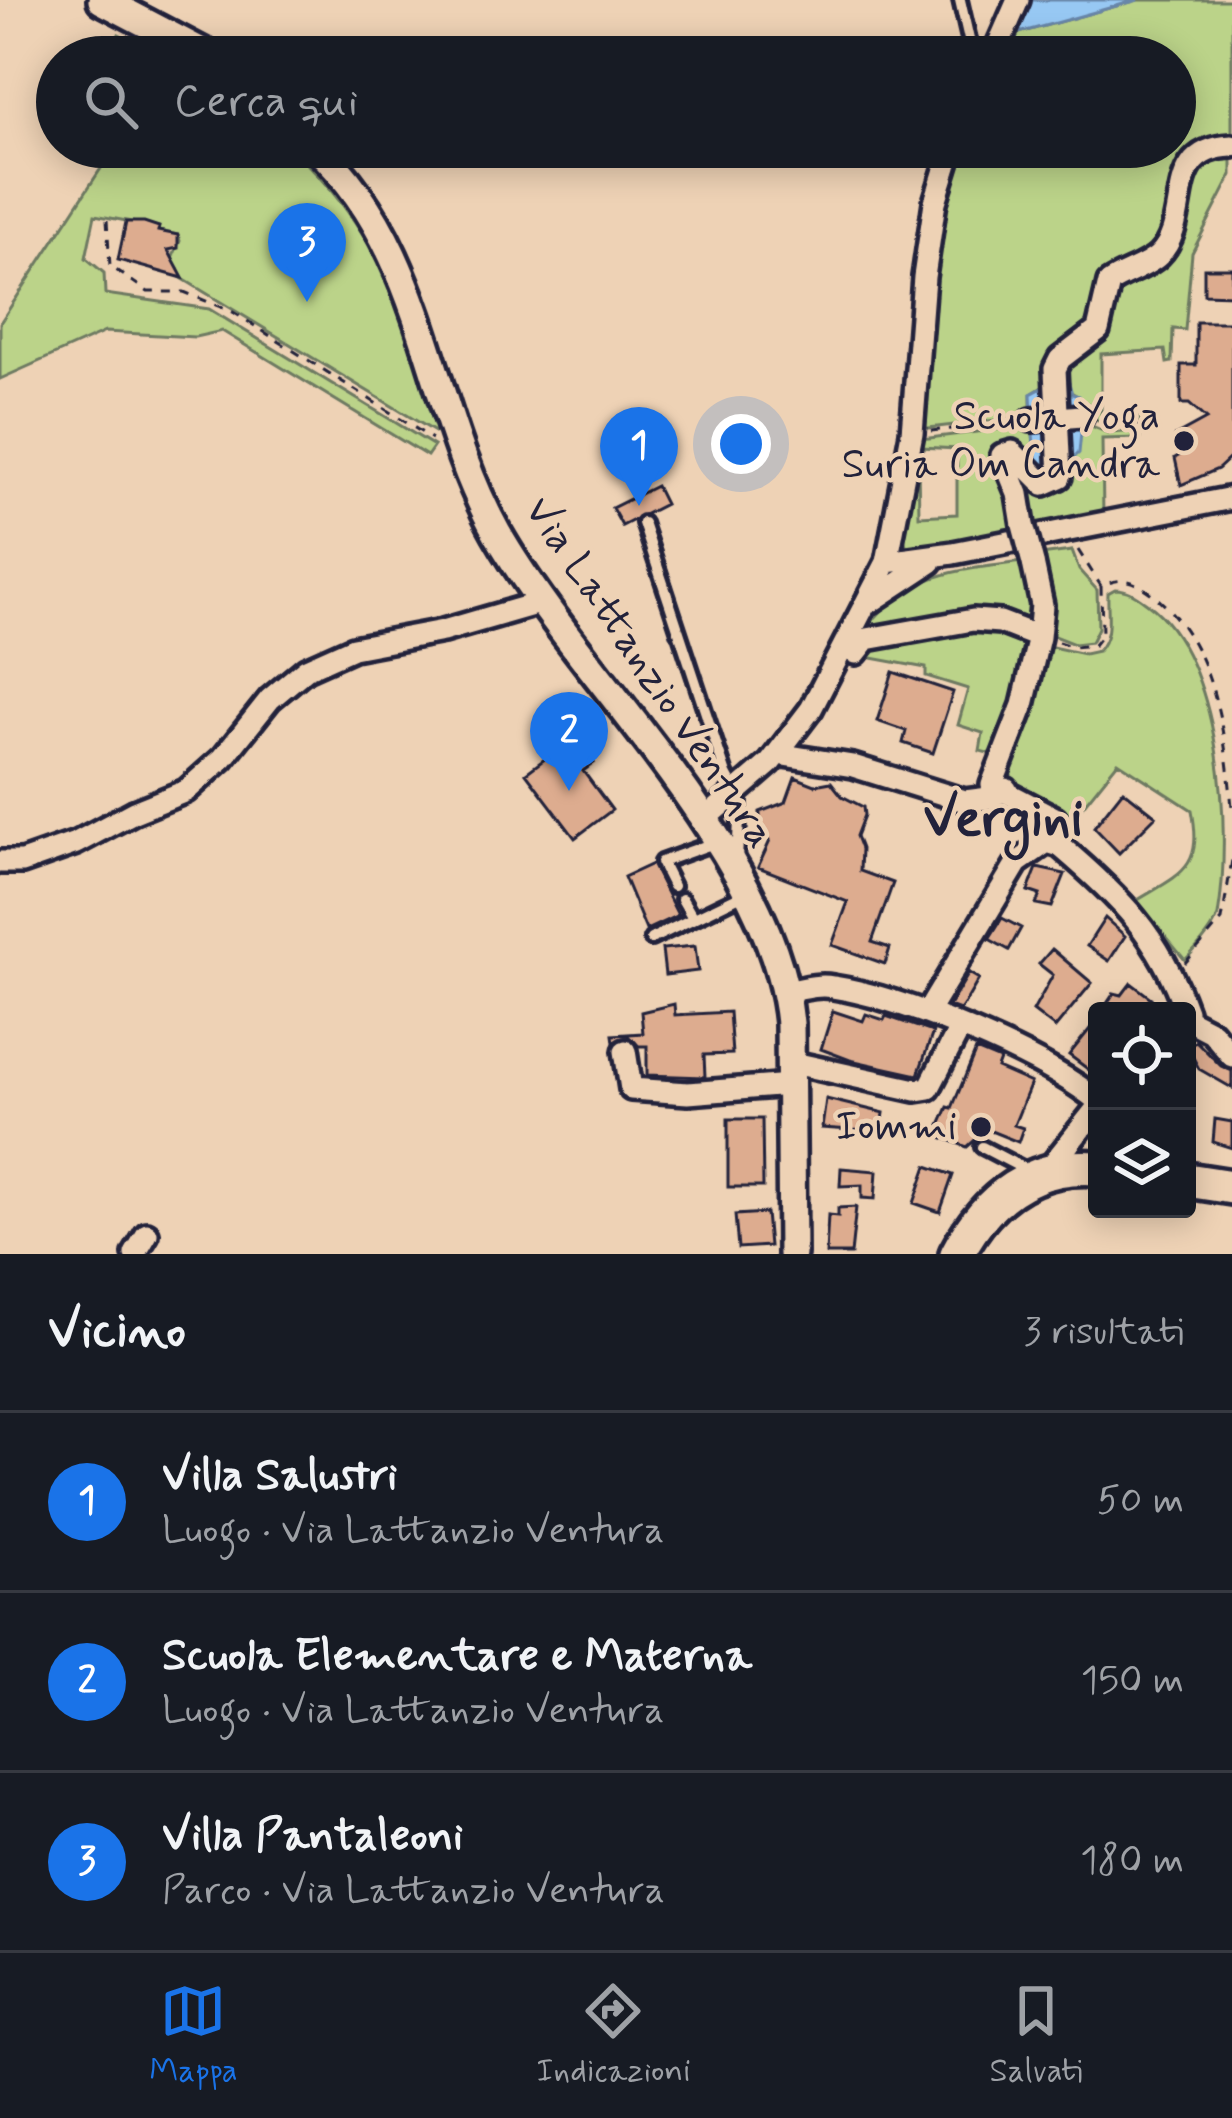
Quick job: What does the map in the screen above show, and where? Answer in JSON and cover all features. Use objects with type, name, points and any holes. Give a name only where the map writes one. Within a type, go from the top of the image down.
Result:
[{"type":"main road","points":[[102,0],[171,36]]},
{"type":"main road","name":"Via Lattanzio Ventura","points":[[336,168],[376,224],[407,281],[460,448],[496,531],[710,831],[770,941],[787,992],[792,1254]]},
{"type":"main road","points":[[957,1254],[982,1214],[1011,1187],[1041,1173],[1088,1169]]},
{"type":"street","points":[[1002,36],[1018,0]]},
{"type":"street","points":[[1196,159],[1209,147],[1232,146]]},
{"type":"street","points":[[710,831],[811,709],[887,562],[912,433],[924,277],[935,202],[946,168]]},
{"type":"street","points":[[777,754],[853,766],[965,802],[989,798],[999,787],[1040,637],[1042,605],[1018,494],[1002,455],[1012,452],[1044,484],[1057,482],[1054,384],[1060,359],[1098,330],[1109,283],[1159,255],[1171,234],[1181,186],[1191,168]]},
{"type":"street","points":[[1032,420],[1082,416]]},
{"type":"street","points":[[887,562],[1232,498]]},
{"type":"street","points":[[866,604],[907,574],[953,553]]},
{"type":"street","points":[[0,862],[22,862],[76,843],[186,791],[223,758],[270,699],[306,669],[353,647],[442,631],[543,602]]},
{"type":"street","points":[[845,648],[856,653],[867,639],[973,620],[1000,622],[1040,637]]},
{"type":"street","points":[[927,1013],[1017,863],[1047,842],[1055,818],[999,787]]},
{"type":"street","points":[[1047,842],[1060,846],[1122,899],[1172,970],[1183,1002]]},
{"type":"street","points":[[787,992],[832,987],[927,1013],[1071,1079],[1088,1095]]},
{"type":"street","points":[[1222,1027],[1232,1056]]},
{"type":"street","points":[[625,1051],[632,1089],[688,1094],[789,1074],[916,1090],[928,1088],[960,1028]]},
{"type":"street","points":[[1041,1173],[1092,1110]]},
{"type":"street","points":[[135,1254],[147,1234]]},
{"type":"lane","points":[[959,0],[968,36]]},
{"type":"lane","points":[[643,523],[726,774],[738,793],[742,884],[693,918],[651,939]]},
{"type":"lane","points":[[673,886],[661,862],[710,831]]},
{"type":"lane","points":[[682,898],[693,918]]},
{"type":"lane","points":[[982,1147],[1041,1173]]},
{"type":"path","points":[[107,220],[110,266],[148,292],[184,292],[232,312],[436,442],[452,451],[460,448]]},
{"type":"path","points":[[1082,416],[1106,426],[1148,426]]},
{"type":"path","points":[[912,433],[1032,420]]},
{"type":"path","points":[[1040,637],[1074,646],[1094,645],[1102,635],[1102,586],[1078,552],[1073,530]]},
{"type":"path","points":[[1102,586],[1118,578],[1135,582],[1184,626],[1216,705],[1232,807]]},
{"type":"path","points":[[1172,970],[1192,959],[1222,920],[1232,860]]},
{"type":"green space","points":[[1138,0],[1232,0],[1232,141],[1203,140],[1196,147],[1196,36],[1012,35]]},
{"type":"green space","points":[[1232,154],[1232,175],[1192,253],[1185,330],[1173,329],[1172,362],[1167,363],[1165,350],[1101,354],[1101,414],[1138,415],[1139,422],[1101,422],[1082,414],[1079,397],[1058,384],[1069,365],[1112,327],[1113,303],[1121,288],[1157,266],[1188,190],[1206,160]]},
{"type":"green space","points":[[101,168],[310,168],[355,223],[385,275],[440,435],[178,276],[171,261],[178,235],[158,231],[158,227],[95,215],[86,258],[104,273],[105,294],[209,309],[434,446],[427,456],[222,331],[195,337],[105,332],[0,379],[0,323]]},
{"type":"green space","points":[[954,168],[1180,168],[1160,234],[1141,256],[1122,265],[1074,354],[1031,394],[1031,416],[920,429],[934,244]]},
{"type":"green space","points":[[1082,422],[1108,433],[1140,431],[1140,438],[1102,439],[1103,519],[1029,532],[1006,456],[1053,491],[1060,490]]},
{"type":"green space","points":[[1032,425],[1036,461],[1056,465],[1053,480],[1023,461],[1020,535],[910,553],[903,522],[914,464],[918,463],[919,516],[957,514],[957,449],[921,447],[921,439]]},
{"type":"green space","points":[[1072,551],[1079,570],[1097,590],[1098,628],[1091,642],[1074,644],[1046,633],[1040,555]]},
{"type":"green space","points":[[1029,561],[1036,634],[1002,619],[863,634],[879,613],[916,585],[957,572]]},
{"type":"green space","points":[[1115,589],[1140,598],[1173,629],[1192,664],[1216,749],[1223,839],[1218,916],[1185,960],[1136,901],[1185,867],[1194,845],[1192,810],[1118,762],[1074,817],[1001,785],[1043,645],[1084,654],[1098,651],[1107,631],[1108,593]]},
{"type":"green space","points":[[970,626],[1000,627],[1033,640],[1020,704],[1010,706],[999,756],[980,751],[983,733],[958,725],[968,689],[926,676],[926,668],[861,656],[868,647]]},
{"type":"water","points":[[1030,0],[1138,0],[1012,35]]},
{"type":"water","points":[[1069,383],[1072,394],[1079,396],[1079,453],[1067,464],[1040,467],[1034,450],[1031,394],[1048,385]]},
{"type":"building","points":[[126,222],[144,222],[178,235],[178,248],[168,250],[183,278],[118,260]]},
{"type":"building","points":[[1204,268],[1232,268],[1232,295],[1204,294]]},
{"type":"building","points":[[1196,322],[1232,322],[1232,456],[1218,469],[1181,485],[1175,436],[1206,419],[1189,404],[1181,404],[1181,365],[1196,365]]},
{"type":"building","points":[[656,486],[665,504],[622,526],[612,508]]},
{"type":"building","points":[[893,672],[953,692],[933,753],[903,743],[906,731],[877,721]]},
{"type":"building","points":[[574,737],[594,763],[583,771],[612,810],[575,838],[526,773]]},
{"type":"building","points":[[795,777],[815,785],[831,782],[842,796],[863,807],[856,836],[860,871],[893,883],[872,942],[890,948],[885,964],[832,945],[848,902],[758,867],[770,841],[760,826],[760,812],[786,802]]},
{"type":"building","points":[[1123,790],[1156,816],[1119,853],[1094,827]]},
{"type":"building","points":[[652,864],[678,915],[646,930],[624,877]]},
{"type":"building","points":[[1037,868],[1065,874],[1052,907],[1036,904],[1040,895],[1028,891]]},
{"type":"building","points":[[1002,918],[1021,928],[1009,950],[989,939]]},
{"type":"building","points":[[1105,918],[1125,936],[1109,961],[1087,946]]},
{"type":"building","points":[[695,946],[698,971],[665,975],[662,949]]},
{"type":"building","points":[[1052,949],[1092,983],[1055,1028],[1033,1011],[1053,975],[1039,964]]},
{"type":"building","points":[[969,973],[979,979],[965,1003],[960,1010],[949,1006]]},
{"type":"building","points":[[1131,983],[1150,1002],[1108,1002],[1114,993],[1122,995]]},
{"type":"building","points":[[674,1004],[675,1015],[729,1012],[732,1054],[704,1055],[705,1077],[647,1075],[647,1046],[629,1037],[614,1042],[613,1035],[643,1033],[641,1012]]},
{"type":"building","points":[[833,1011],[863,1021],[866,1014],[884,1020],[886,1016],[933,1032],[918,1075],[821,1049]]},
{"type":"building","points":[[1088,1031],[1088,1069],[1069,1055]]},
{"type":"building","points":[[1196,1041],[1232,1071],[1232,1088],[1199,1069]]},
{"type":"building","points":[[976,1050],[1000,1060],[997,1068],[1031,1083],[1014,1125],[1023,1128],[1018,1142],[981,1127],[967,1147],[936,1135]]},
{"type":"building","points":[[826,1099],[884,1113],[881,1132],[822,1128]]},
{"type":"building","points":[[728,1119],[762,1119],[763,1187],[728,1187]]},
{"type":"building","points":[[1215,1119],[1232,1122],[1232,1148],[1213,1142]]},
{"type":"building","points":[[927,1166],[953,1175],[940,1212],[914,1203]]},
{"type":"building","points":[[841,1168],[877,1171],[875,1199],[862,1198],[862,1185],[840,1186]]},
{"type":"building","points":[[856,1207],[851,1254],[826,1254],[828,1215],[838,1216],[838,1208]]},
{"type":"building","points":[[766,1213],[769,1246],[738,1248],[735,1215]]},
{"type":"place","name":"Villa Pantaleoni","points":[[307,302]]},
{"type":"place","name":"Scuola Yoga Suria Om Candra","points":[[1184,441]]},
{"type":"place","name":"Villa Salustri","points":[[639,506]]},
{"type":"place","name":"Scuola Elementare e Materna","points":[[569,791]]},
{"type":"place","name":"Iommi","points":[[981,1127]]},
{"type":"district","name":"Vergini","points":[[1003,820]]}]
